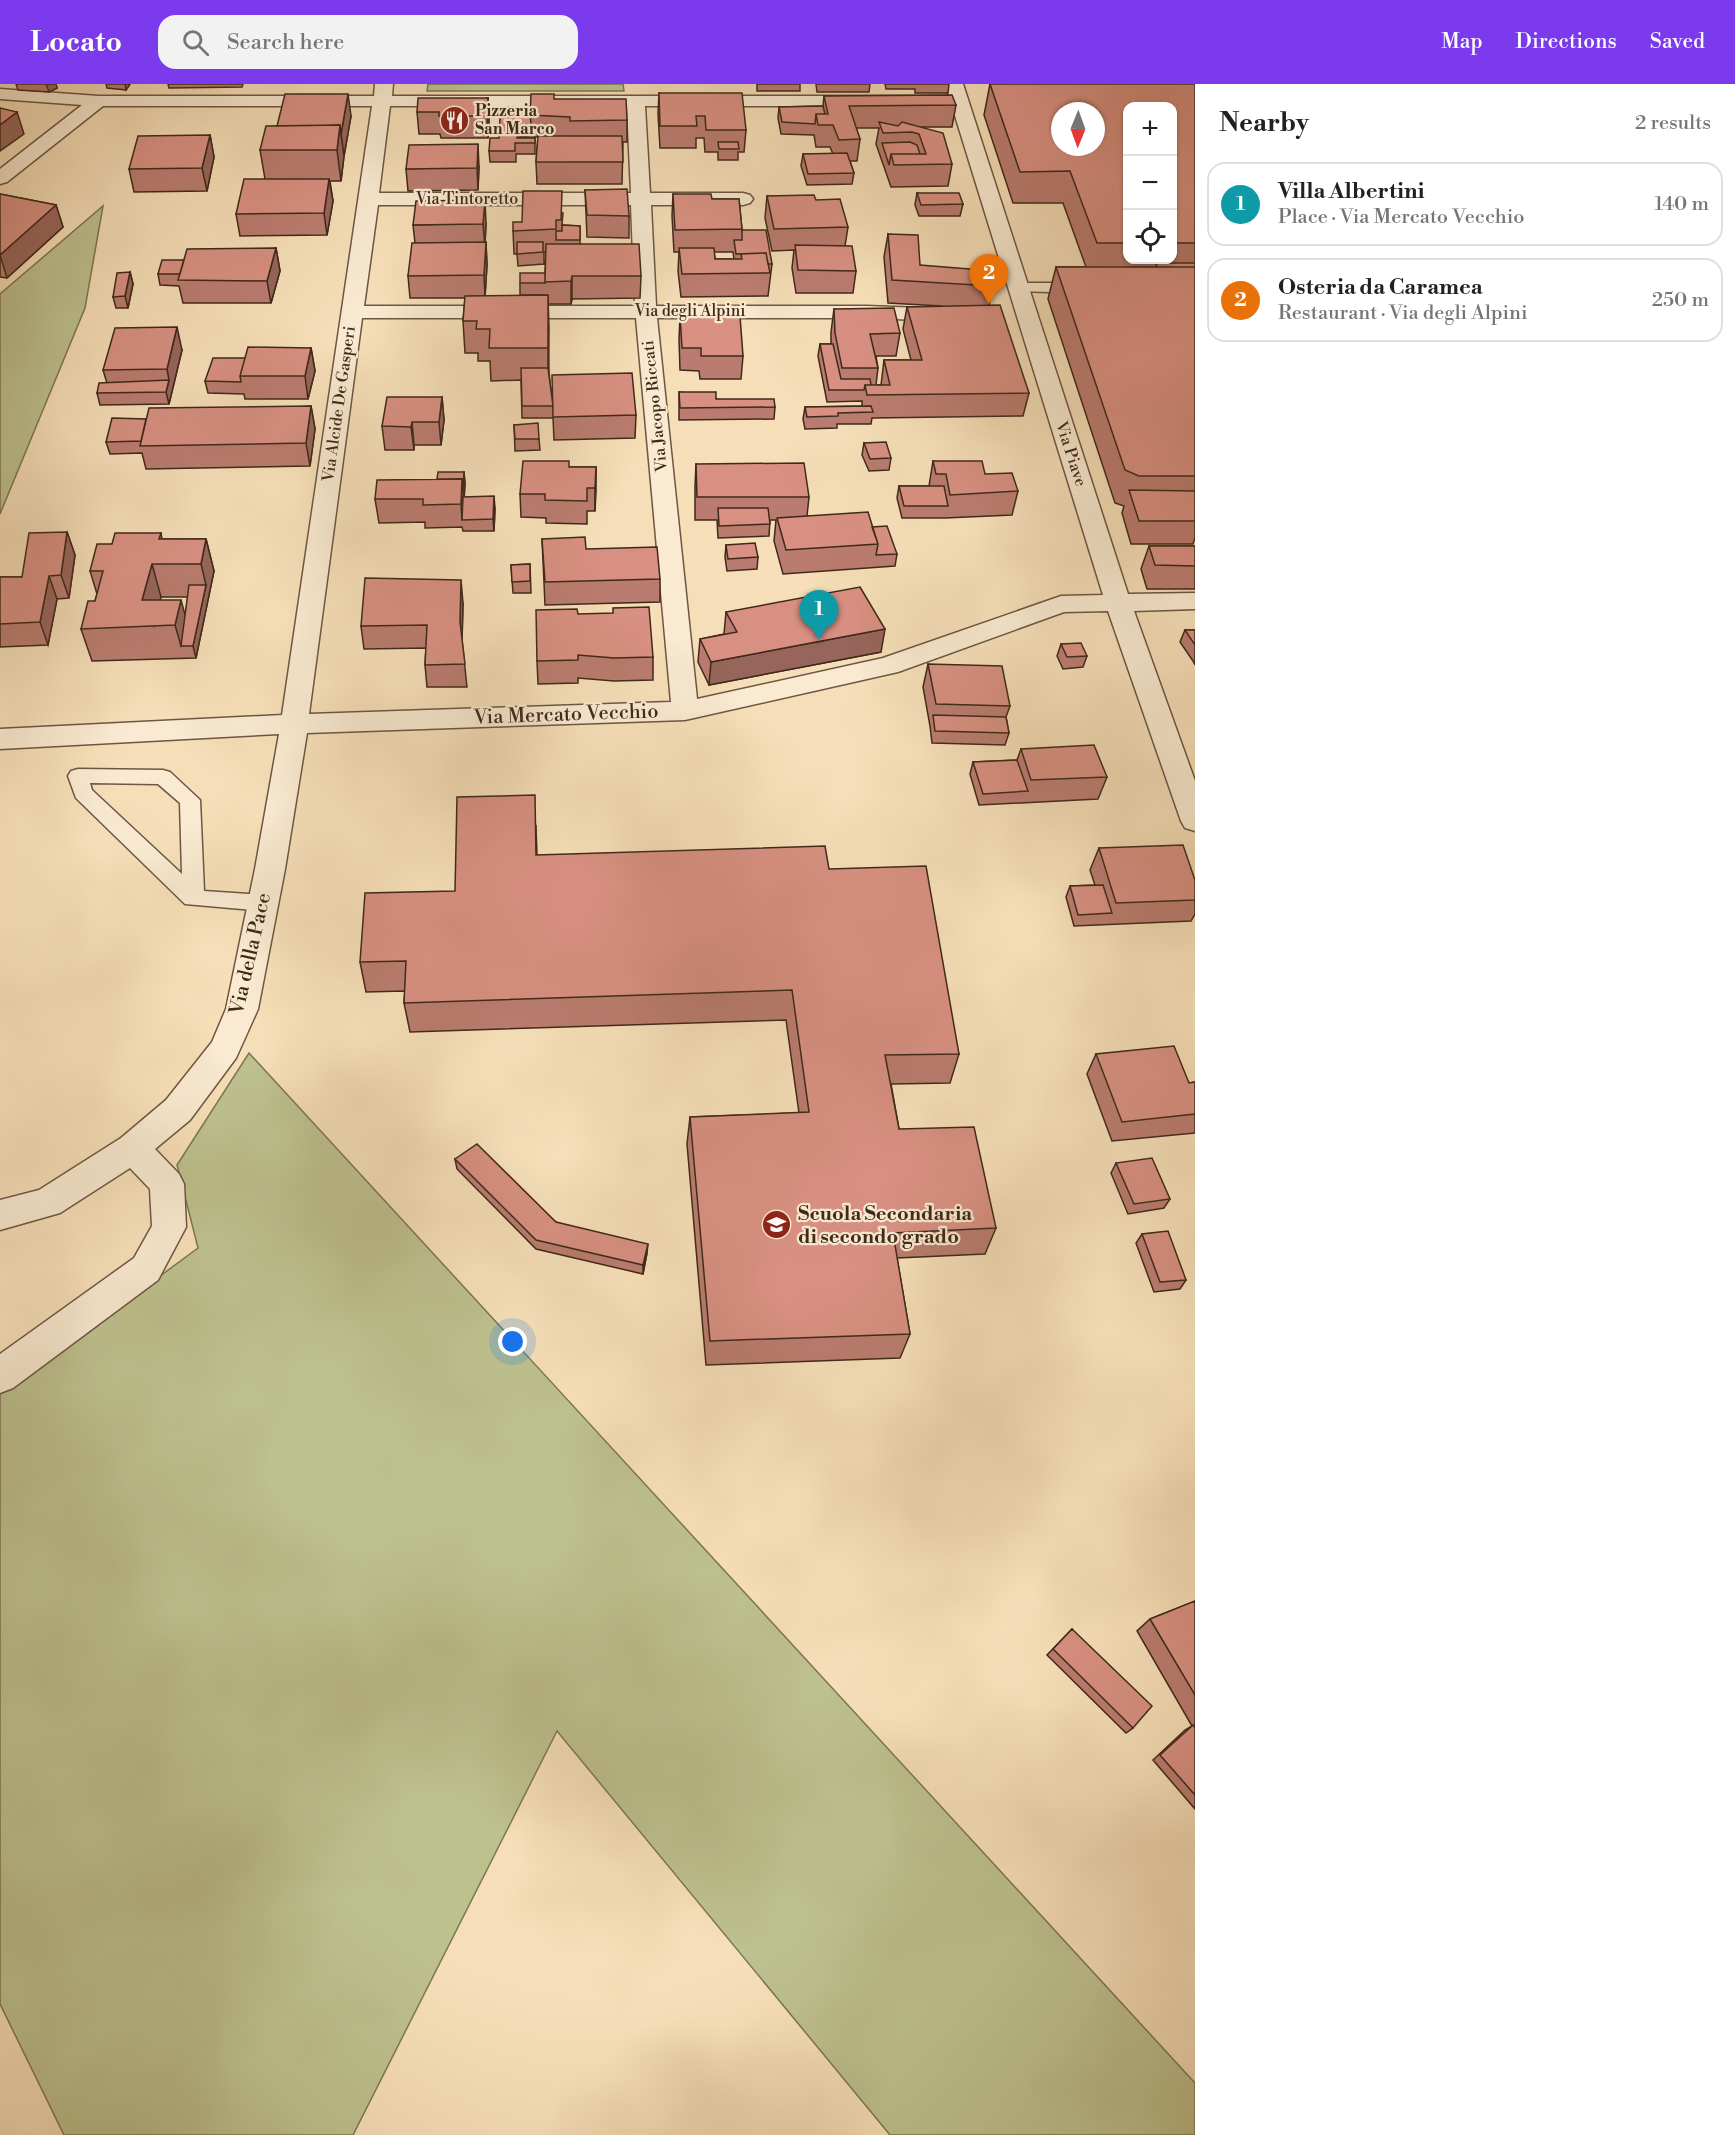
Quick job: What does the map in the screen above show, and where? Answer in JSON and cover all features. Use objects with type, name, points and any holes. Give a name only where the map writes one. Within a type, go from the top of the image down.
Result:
[{"type":"street","points":[[0,94],[99,101],[383,93],[636,100],[956,92]]},
{"type":"street","name":"Via Piave","points":[[956,92],[1018,288],[1019,318],[1195,821]]},
{"type":"street","name":"Via Alcide De Gasperi","points":[[296,724],[383,93]]},
{"type":"street","name":"Via Jacopo Riccati","points":[[636,100],[646,311],[685,711]]},
{"type":"street","points":[[0,178],[99,101]]},
{"type":"street","name":"Via Tintoretto","points":[[370,199],[743,199]]},
{"type":"street","name":"Via degli Alpini","points":[[351,312],[866,312],[966,316]]},
{"type":"street","name":"Via Mercato Vecchio","points":[[0,739],[296,724],[685,711],[889,666],[1060,604],[1195,601]]},
{"type":"street","name":"Via della Pace","points":[[0,1215],[48,1203],[133,1148],[178,1110],[225,1049],[242,1009],[264,903],[296,724]]},
{"type":"street","points":[[0,1376],[146,1269],[169,1227],[167,1184],[133,1148]]},
{"type":"lane","points":[[1018,288],[1096,288]]},
{"type":"lane","points":[[193,898],[190,800],[164,777],[78,776],[83,794],[193,898],[264,903]]},
{"type":"green space","points":[[428,84],[623,84],[624,91],[427,91]]},
{"type":"green space","points":[[103,206],[85,308],[0,514],[0,294]]},
{"type":"green space","points":[[249,1053],[1195,2083],[1195,2135],[890,2135],[557,1731],[353,2135],[64,2135],[0,2004],[0,1394],[198,1248],[177,1165]]},
{"type":"building","points":[[990,84],[1195,84],[1195,243],[1177,243],[1177,102],[1123,102],[1123,243],[1097,243],[1070,171],[1020,172]]},
{"type":"building","points":[[659,93],[742,93],[746,130],[706,130],[705,116],[696,116],[697,126],[660,126]]},
{"type":"building","points":[[285,94],[348,94],[341,134],[340,125],[277,126]]},
{"type":"building","points":[[531,94],[554,94],[554,99],[626,99],[627,120],[570,121],[570,117],[530,115]]},
{"type":"building","points":[[952,95],[956,105],[849,106],[860,139],[839,140],[833,125],[818,125],[816,114],[828,114],[824,96]]},
{"type":"building","points":[[418,98],[488,98],[487,116],[439,116],[439,112],[417,112]]},
{"type":"building","points":[[823,106],[825,114],[816,114],[815,124],[782,122],[779,107]]},
{"type":"building","points":[[0,108],[17,112],[0,125]]},
{"type":"building","points":[[516,111],[530,111],[531,125],[517,126],[517,138],[535,138],[535,143],[515,143],[515,151],[489,151],[490,138],[499,138],[500,117],[516,117]]},
{"type":"building","points":[[879,122],[898,126],[902,122],[943,133],[952,164],[894,165],[891,154],[926,154],[919,134],[912,132],[883,133]]},
{"type":"building","points":[[340,125],[337,150],[260,150],[266,126]]},
{"type":"building","points":[[210,135],[202,168],[129,169],[138,136]]},
{"type":"building","points":[[538,136],[622,136],[623,162],[536,162]]},
{"type":"building","points":[[718,142],[738,142],[739,149],[719,149]]},
{"type":"building","points":[[910,142],[917,145],[920,154],[891,154],[889,165],[882,143]]},
{"type":"building","points":[[478,144],[477,168],[406,169],[409,145]]},
{"type":"building","points":[[847,153],[854,173],[808,174],[803,154]]},
{"type":"building","points":[[244,179],[329,179],[324,213],[236,214]]},
{"type":"building","points":[[627,189],[629,216],[587,215],[585,190]]},
{"type":"building","points":[[523,191],[562,191],[561,220],[556,220],[556,229],[513,231],[513,222],[522,222]]},
{"type":"building","points":[[917,193],[959,193],[963,204],[921,205]]},
{"type":"building","points":[[0,194],[56,205],[0,255]]},
{"type":"building","points":[[673,194],[711,194],[712,199],[739,199],[742,229],[675,230]]},
{"type":"building","points":[[814,195],[816,200],[840,199],[848,227],[774,229],[767,196]]},
{"type":"building","points":[[485,200],[483,224],[413,225],[416,201]]},
{"type":"building","points":[[562,225],[580,226],[580,240],[556,240],[556,231],[562,231]]},
{"type":"building","points":[[742,230],[766,230],[772,264],[768,264],[766,253],[736,254],[734,240],[742,240]]},
{"type":"building","points":[[888,234],[918,235],[920,265],[994,271],[993,286],[892,280]]},
{"type":"building","points":[[486,242],[484,275],[408,276],[412,243]]},
{"type":"building","points":[[517,242],[543,242],[543,252],[517,254]]},
{"type":"building","points":[[546,244],[639,244],[641,276],[572,276],[571,281],[545,282]]},
{"type":"building","points":[[795,245],[852,246],[856,271],[798,270]]},
{"type":"building","points":[[276,248],[267,281],[178,280],[187,249]]},
{"type":"building","points":[[679,248],[714,248],[715,259],[742,259],[741,254],[766,253],[770,273],[682,274]]},
{"type":"building","points":[[162,260],[184,260],[180,274],[158,274]]},
{"type":"building","points":[[1195,263],[1195,267],[1157,267],[1156,264]]},
{"type":"building","points":[[1056,267],[1195,267],[1195,476],[1139,476],[1125,470]]},
{"type":"building","points":[[130,272],[125,296],[113,297],[117,273]]},
{"type":"building","points":[[520,273],[545,273],[545,283],[520,283]]},
{"type":"building","points":[[548,295],[548,348],[489,348],[490,329],[476,329],[477,321],[463,321],[465,296]]},
{"type":"building","points":[[1000,305],[1029,393],[867,395],[865,385],[890,385],[884,360],[922,360],[907,307]]},
{"type":"building","points":[[894,308],[900,333],[870,334],[878,368],[842,368],[835,333],[834,309]]},
{"type":"building","points":[[680,316],[740,316],[743,356],[701,356],[701,348],[682,348]]},
{"type":"building","points":[[177,327],[167,369],[103,370],[115,328]]},
{"type":"building","points":[[820,344],[833,344],[841,379],[870,379],[871,385],[865,385],[864,390],[829,390]]},
{"type":"building","points":[[248,347],[311,348],[305,376],[240,376]]},
{"type":"building","points":[[213,358],[245,358],[240,376],[241,382],[205,381]]},
{"type":"building","points":[[521,368],[548,368],[553,406],[522,406]]},
{"type":"building","points":[[632,373],[636,415],[553,417],[552,375]]},
{"type":"building","points":[[169,380],[166,392],[97,393],[99,383]]},
{"type":"building","points":[[679,392],[716,392],[716,399],[774,399],[775,407],[680,408]]},
{"type":"building","points":[[387,397],[442,397],[439,422],[412,422],[411,427],[382,426]]},
{"type":"building","points":[[311,406],[306,443],[140,446],[149,408]]},
{"type":"building","points":[[871,406],[873,412],[807,417],[805,407]]},
{"type":"building","points":[[112,418],[146,419],[141,441],[106,442]]},
{"type":"building","points":[[538,423],[539,439],[515,439],[514,425]]},
{"type":"building","points":[[886,442],[891,458],[870,459],[864,443]]},
{"type":"building","points":[[523,461],[569,461],[569,467],[596,467],[595,488],[587,488],[587,501],[545,500],[545,494],[520,494]]},
{"type":"building","points":[[933,461],[982,461],[985,474],[1012,473],[1018,491],[950,495],[946,474],[936,474]]},
{"type":"building","points":[[804,463],[809,497],[697,497],[696,464]]},
{"type":"building","points":[[438,472],[464,472],[463,490],[462,479],[437,479]]},
{"type":"building","points":[[462,479],[461,504],[423,505],[423,499],[375,499],[377,480]]},
{"type":"building","points":[[899,486],[944,486],[948,506],[904,506]]},
{"type":"building","points":[[1129,490],[1195,491],[1195,521],[1139,521]]},
{"type":"building","points":[[494,496],[493,519],[462,520],[463,497]]},
{"type":"building","points":[[718,508],[768,508],[770,524],[719,526]]},
{"type":"building","points":[[868,512],[878,544],[786,550],[777,518]]},
{"type":"building","points":[[887,526],[897,554],[876,555],[878,544],[872,527]]},
{"type":"building","points":[[67,532],[61,575],[49,576],[40,622],[0,624],[0,577],[22,577],[29,533]]},
{"type":"building","points":[[115,533],[161,533],[159,539],[206,539],[201,564],[152,564],[142,600],[181,600],[175,625],[81,629],[88,601],[95,601],[103,571],[90,571],[97,544],[112,544]]},
{"type":"building","points":[[585,537],[586,549],[657,547],[660,579],[545,582],[542,539]]},
{"type":"building","points":[[755,543],[758,557],[728,559],[726,545]]},
{"type":"building","points":[[1149,546],[1195,546],[1195,566],[1155,565]]},
{"type":"building","points":[[530,564],[530,581],[512,582],[511,565]]},
{"type":"building","points":[[365,578],[461,580],[460,622],[465,664],[425,665],[427,625],[361,626]]},
{"type":"building","points":[[189,585],[206,585],[193,646],[181,646]]},
{"type":"building","points":[[860,587],[885,629],[711,662],[700,639],[737,632],[726,612]]},
{"type":"building","points":[[649,607],[653,657],[614,658],[578,655],[578,660],[537,661],[536,610],[577,609],[578,614],[613,613],[613,608]]},
{"type":"building","points":[[1185,630],[1195,630],[1195,645]]},
{"type":"building","points":[[1081,643],[1087,656],[1067,657],[1061,644]]},
{"type":"building","points":[[928,664],[1002,666],[1010,706],[936,704]]},
{"type":"building","points":[[933,715],[1006,717],[1009,733],[935,731]]},
{"type":"building","points":[[1094,745],[1107,777],[1031,780],[1021,749]]},
{"type":"building","points":[[1017,760],[1028,791],[983,794],[973,762]]},
{"type":"building","points":[[535,795],[536,855],[825,846],[829,869],[926,866],[959,1054],[885,1055],[899,1129],[974,1127],[996,1228],[893,1233],[910,1334],[710,1341],[690,1117],[809,1112],[792,990],[404,1003],[406,961],[360,962],[365,893],[455,891],[457,797]]},
{"type":"building","points":[[1183,845],[1195,880],[1195,900],[1116,903],[1099,848]]},
{"type":"building","points":[[1103,885],[1112,913],[1078,915],[1070,886]]},
{"type":"building","points":[[1174,1046],[1189,1083],[1195,1082],[1195,1114],[1122,1122],[1096,1054]]},
{"type":"building","points":[[477,1144],[556,1222],[648,1244],[643,1265],[536,1240],[455,1159]]},
{"type":"building","points":[[1152,1158],[1170,1199],[1134,1204],[1116,1163]]},
{"type":"building","points":[[1168,1231],[1186,1280],[1160,1282],[1142,1234]]},
{"type":"building","points":[[1195,1601],[1195,1695],[1150,1619]]},
{"type":"building","points":[[1072,1629],[1152,1706],[1133,1728],[1053,1649]]},
{"type":"building","points":[[1193,1725],[1195,1728],[1195,1795],[1160,1755]]},
{"type":"place","name":"Pizzeria San Marco","points":[[454,120]]},
{"type":"place","name":"Osteria da Caramea","points":[[989,304]]},
{"type":"place","name":"Villa Albertini","points":[[819,640]]},
{"type":"place","name":"Scuola Secondaria di secondo grado","points":[[777,1225]]}]
